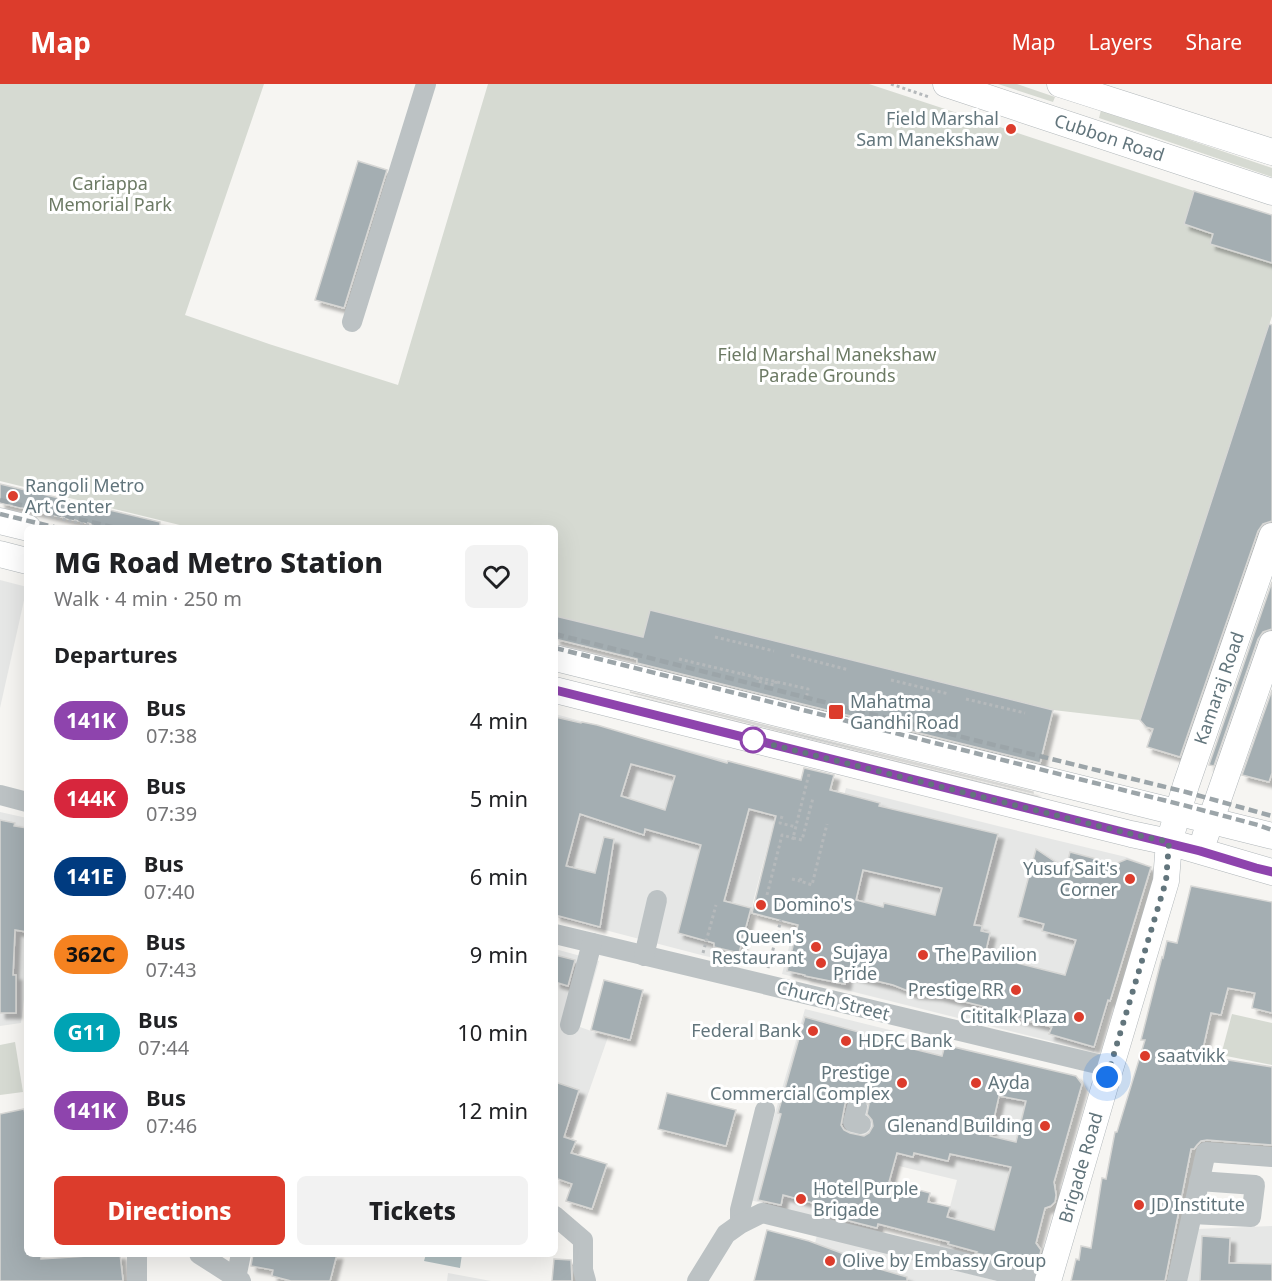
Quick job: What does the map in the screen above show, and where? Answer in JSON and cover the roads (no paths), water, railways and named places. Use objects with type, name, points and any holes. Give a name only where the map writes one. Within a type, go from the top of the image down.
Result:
[{"type":"main road","name":"Cubbon Road","points":[[946,84],[1272,192]]},
{"type":"main road","name":"Cubbon Road","points":[[1071,88],[1111,92],[1272,152]]},
{"type":"main road","points":[[1069,124],[1071,88]]},
{"type":"main road","points":[[0,521],[37,522]]},
{"type":"main road","name":"Kamaraj Road","points":[[1169,842],[1190,774],[1265,576],[1272,536]]},
{"type":"main road","points":[[0,554],[24,560]]},
{"type":"main road","name":"Kamaraj Road","points":[[1211,822],[1272,644]]},
{"type":"main road","points":[[558,659],[1272,837]]},
{"type":"main road","points":[[558,691],[1169,842],[1272,872]]},
{"type":"main road","points":[[1166,881],[1200,851],[1211,822]]},
{"type":"main road","name":"Brigade Road","points":[[1048,1281],[1166,881],[1169,842]]},
{"type":"street","points":[[352,322],[426,84]]},
{"type":"street","points":[[0,795],[24,801]]},
{"type":"street","points":[[644,956],[657,900]]},
{"type":"street","name":"Church Street","points":[[558,935],[1110,1067]]},
{"type":"street","points":[[570,1024],[592,943]]},
{"type":"street","points":[[740,1224],[740,1210],[765,1110]]},
{"type":"street","points":[[1177,1281],[1206,1152],[1272,1157]]},
{"type":"street","points":[[1192,1214],[1251,1217],[1254,1185],[1201,1173]]},
{"type":"street","points":[[697,1281],[726,1234],[762,1213],[1039,1281]]},
{"type":"street","points":[[558,1219],[583,1240],[583,1270],[586,1281]]},
{"type":"street","points":[[137,1257],[137,1281]]},
{"type":"street","points":[[204,1257],[238,1280],[241,1257]]},
{"type":"railway","points":[[0,500],[104,525]]},
{"type":"railway","points":[[0,514],[46,525]]},
{"type":"railway","points":[[558,635],[1186,792],[1272,816]]},
{"type":"railway","points":[[558,649],[1183,805],[1272,830]]},
{"type":"place","name":"Field Marshal Sam Manekshaw","points":[[1011,129]]},
{"type":"place","name":"Rangoli Metro Art Center","points":[[13,496]]},
{"type":"place","name":"Mahatma Gandhi Road","points":[[836,712]]},
{"type":"place","name":"Yusuf Sait's Corner","points":[[1130,879]]},
{"type":"place","name":"Domino's","points":[[761,905]]},
{"type":"place","name":"Queen's Restaurant","points":[[816,947]]},
{"type":"place","name":"The Pavilion","points":[[923,955]]},
{"type":"place","name":"Sujaya Pride","points":[[821,963]]},
{"type":"place","name":"Prestige RR","points":[[1016,990]]},
{"type":"place","name":"Cititalk Plaza","points":[[1079,1017]]},
{"type":"place","name":"Federal Bank","points":[[813,1031]]},
{"type":"place","name":"HDFC Bank","points":[[846,1041]]},
{"type":"place","name":"saatvikk","points":[[1145,1056]]},
{"type":"place","name":"Prestige Commercial Complex","points":[[902,1083]]},
{"type":"place","name":"Ayda","points":[[976,1083]]},
{"type":"place","name":"Glenand Building","points":[[1045,1126]]},
{"type":"place","name":"Hotel Purple Brigade","points":[[801,1199]]},
{"type":"place","name":"JD Institute","points":[[1139,1205]]},
{"type":"place","name":"Olive by Embassy Group","points":[[830,1261]]},
{"type":"park label","name":"Cariappa Memorial Park","points":[[110,194]]},
{"type":"park label","name":"Field Marshal Manekshaw Parade Grounds","points":[[827,365]]}]
